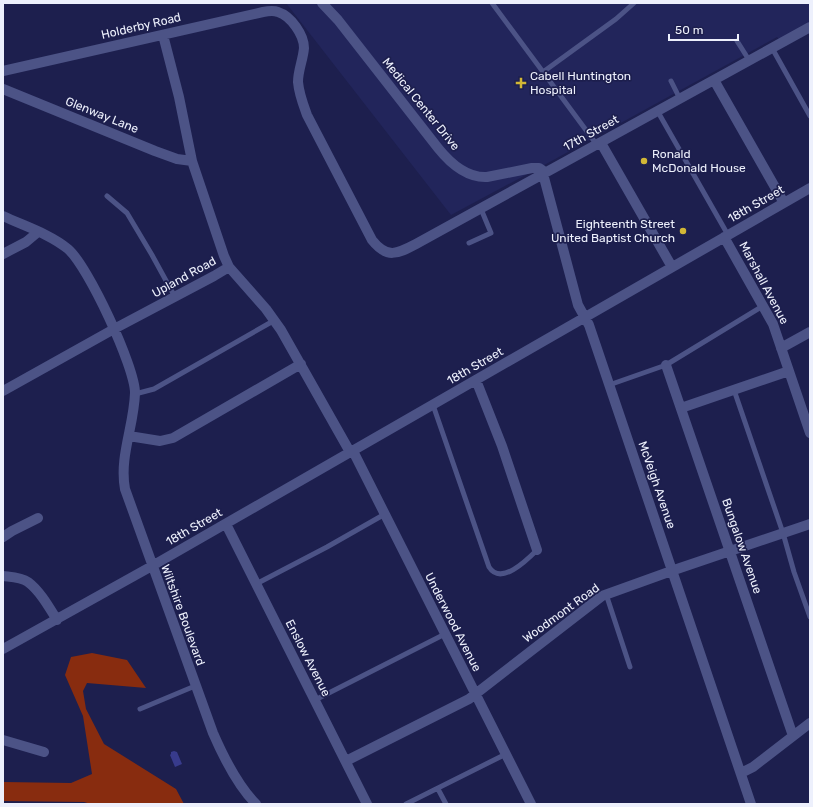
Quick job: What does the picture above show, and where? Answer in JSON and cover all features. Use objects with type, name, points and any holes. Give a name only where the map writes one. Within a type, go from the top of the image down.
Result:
[{"type":"street","name":"Medical Center Drive","points":[[322,3],[342,26],[438,148],[451,162],[471,175],[482,177],[536,167],[542,170],[544,174]]},
{"type":"street","name":"Holderby Road","points":[[3,71],[263,12],[273,10],[279,12],[288,18],[296,27],[303,42],[303,53],[298,80],[302,104],[368,234],[377,247],[382,251]]},
{"type":"street","name":"17th Street","points":[[382,251],[389,253],[406,249],[658,112],[810,27]]},
{"type":"street","name":"Upland Road","points":[[3,391],[229,267],[217,237],[192,161],[179,97],[163,35]]},
{"type":"street","points":[[714,80],[784,203]]},
{"type":"street","name":"Glenway Lane","points":[[3,89],[155,151],[177,159],[192,161]]},
{"type":"street","points":[[599,144],[672,267]]},
{"type":"street","name":"McVeigh Avenue","points":[[544,174],[578,305],[589,325],[751,804]]},
{"type":"street","name":"18th Street","points":[[3,649],[226,524],[810,188]]},
{"type":"street","name":"Wiltshire Boulevard","points":[[3,216],[60,243],[74,255],[84,270],[114,330],[130,370],[134,383],[135,394],[123,467],[124,483],[195,686],[218,744],[248,795],[256,804]]},
{"type":"street","points":[[3,254],[26,242],[38,232]]},
{"type":"street","name":"Marshall Avenue","points":[[726,236],[773,324],[810,433]]},
{"type":"street","name":"Underwood Avenue","points":[[229,267],[275,320],[352,451],[531,804]]},
{"type":"street","points":[[781,348],[810,332]]},
{"type":"street","points":[[129,436],[160,441],[173,438],[301,364]]},
{"type":"street","name":"Bungalow Avenue","points":[[666,365],[793,736]]},
{"type":"street","points":[[681,408],[789,371]]},
{"type":"street","points":[[476,380],[502,446],[537,550]]},
{"type":"street","points":[[3,537],[38,518]]},
{"type":"street","name":"Enslow Avenue","points":[[226,524],[368,804]]},
{"type":"street","name":"Woodmont Road","points":[[346,761],[464,702],[597,599],[606,594],[810,524]]},
{"type":"street","points":[[3,576],[28,582],[41,596],[57,620]]},
{"type":"street","points":[[741,773],[753,767],[810,723]]},
{"type":"street","points":[[3,740],[44,752]]},
{"type":"lane","points":[[492,3],[599,144]]},
{"type":"lane","points":[[543,72],[616,19],[634,3]]},
{"type":"lane","points":[[737,41],[750,60]]},
{"type":"lane","points":[[772,48],[810,116]]},
{"type":"lane","points":[[671,81],[680,99]]},
{"type":"lane","points":[[658,112],[726,236]]},
{"type":"lane","points":[[107,196],[127,213],[175,297]]},
{"type":"lane","points":[[469,243],[491,233],[481,209]]},
{"type":"lane","points":[[609,385],[666,365],[763,306]]},
{"type":"lane","points":[[135,394],[154,389],[275,320]]},
{"type":"lane","points":[[734,390],[810,617]]},
{"type":"lane","points":[[433,405],[479,539],[492,571],[500,574],[516,569],[537,550]]},
{"type":"lane","points":[[256,584],[327,547],[385,514]]},
{"type":"lane","points":[[606,594],[630,667]]},
{"type":"lane","points":[[314,700],[445,634]]},
{"type":"lane","points":[[140,709],[195,686]]},
{"type":"lane","points":[[406,804],[506,754]]},
{"type":"lane","points":[[438,789],[446,804]]},
{"type":"shaded area","name":"Cabell Huntington Hospital","points":[[286,3],[810,3],[810,21],[779,39],[777,37],[451,215]]},
{"type":"shaded area","points":[[92,653],[127,660],[146,688],[87,683],[83,691],[86,709],[104,744],[176,789],[184,804],[91,804],[84,802],[3,801],[3,782],[71,783],[92,774],[83,716],[65,675],[71,657]]},
{"type":"shaded area","points":[[171,752],[177,752],[182,764],[175,767],[170,755]]},
{"type":"place","name":"Cabell Huntington Hospital","points":[[521,83]]},
{"type":"place","name":"Ronald McDonald House","points":[[644,161]]},
{"type":"place","name":"Eighteenth Street United Baptist Church","points":[[683,231]]}]
